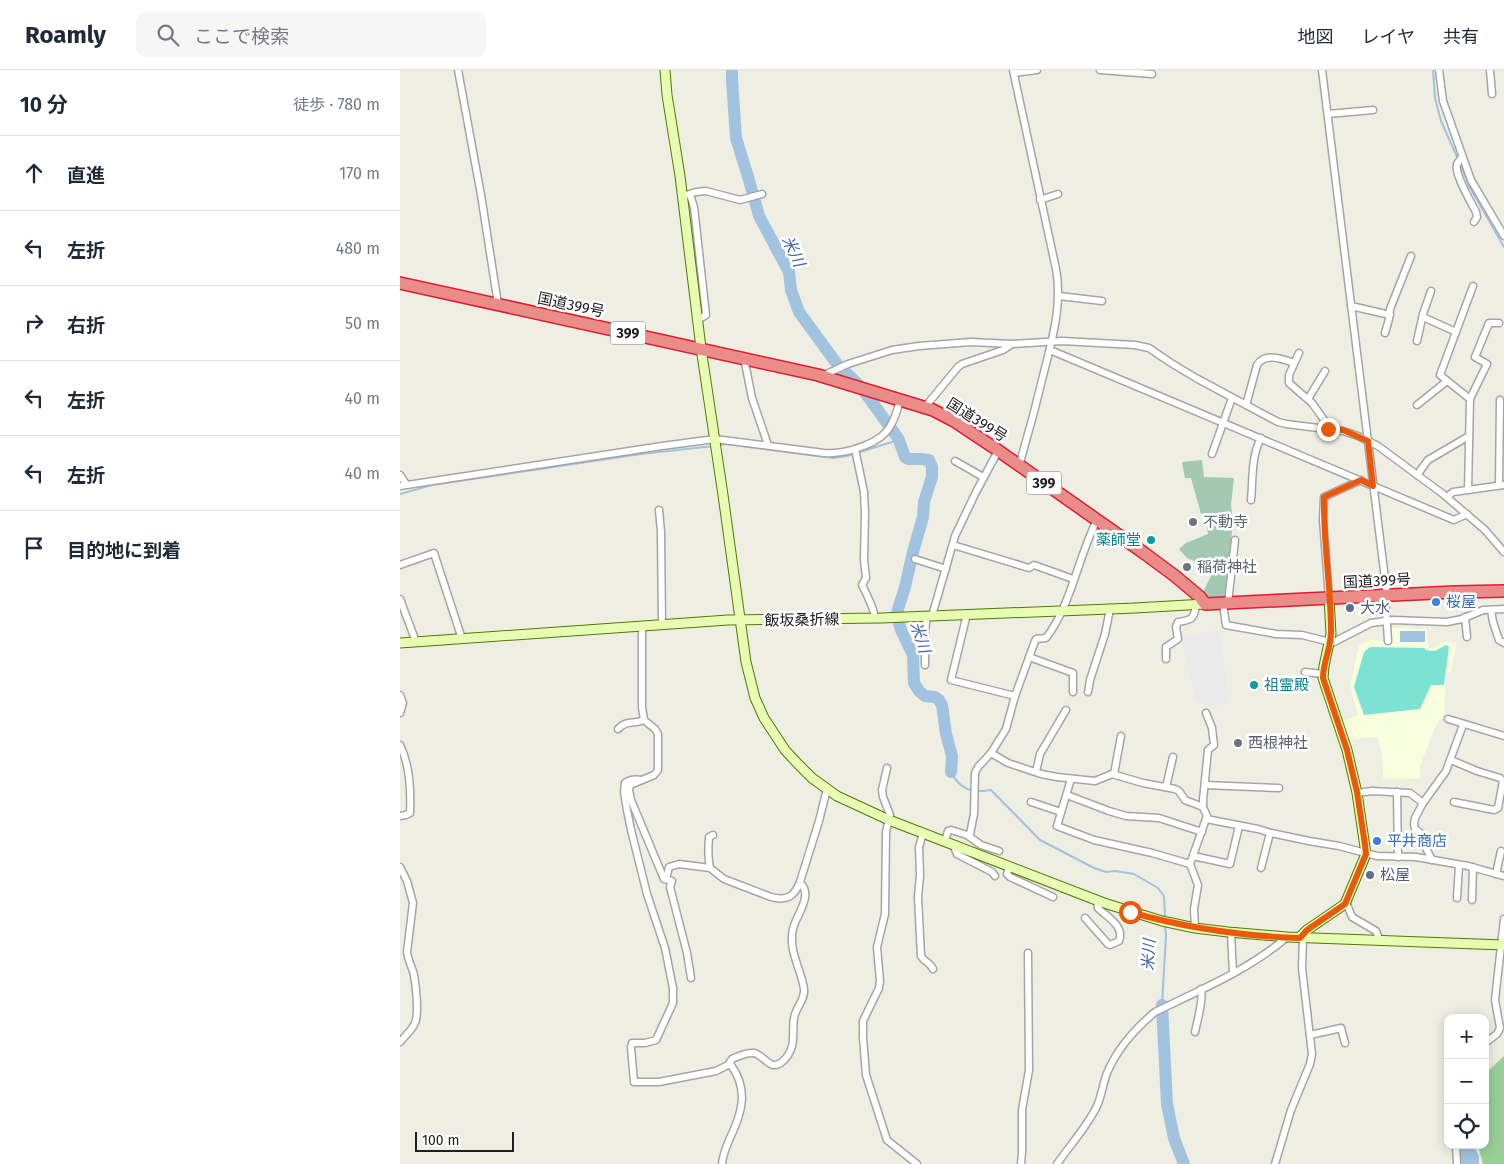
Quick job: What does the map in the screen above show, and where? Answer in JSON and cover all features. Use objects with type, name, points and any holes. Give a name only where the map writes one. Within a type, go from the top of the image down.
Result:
[{"type":"highway","name":"国道399号","points":[[400,283],[822,376],[925,407],[954,422],[998,450],[1175,576],[1200,598],[1201,604],[1504,591]]},
{"type":"street","points":[[458,70],[481,195],[498,304]]},
{"type":"street","points":[[665,70],[667,95],[686,195],[701,348],[742,620],[746,662],[755,698],[764,718],[798,764],[812,778],[837,796],[889,820],[1097,900],[1162,921],[1231,933],[1301,938],[1502,945]]},
{"type":"street","points":[[1019,466],[1050,350],[1059,296],[1056,269],[1013,72],[1037,70]]},
{"type":"street","points":[[1100,70],[1152,74]]},
{"type":"street","points":[[1322,70],[1386,595],[1388,641]]},
{"type":"street","points":[[1439,70],[1443,101],[1460,160],[1504,236]]},
{"type":"street","points":[[1490,70],[1492,94]]},
{"type":"street","points":[[1328,114],[1373,110]]},
{"type":"street","points":[[1460,160],[1459,176],[1476,212],[1477,218],[1474,222]]},
{"type":"street","points":[[686,195],[706,191],[737,200],[757,196]]},
{"type":"street","points":[[1040,200],[1058,194]]},
{"type":"street","points":[[1385,333],[1390,309],[1411,256]]},
{"type":"street","points":[[1470,399],[1440,375],[1473,286]]},
{"type":"street","points":[[1417,341],[1422,317],[1431,291]]},
{"type":"street","points":[[1059,296],[1102,300]]},
{"type":"street","points":[[1351,306],[1390,316]]},
{"type":"street","points":[[1422,317],[1456,332]]},
{"type":"street","points":[[1468,490],[1470,399],[1487,364],[1475,357],[1489,322],[1499,323]]},
{"type":"street","points":[[822,376],[848,364],[892,350],[919,346],[971,342],[1012,344],[1052,341],[1135,345],[1149,348],[1232,398],[1278,422],[1343,430],[1378,446],[1447,497],[1486,530],[1504,552]]},
{"type":"street","points":[[925,407],[962,364],[1003,350],[1012,344]]},
{"type":"street","points":[[1050,350],[1454,520],[1467,514]]},
{"type":"street","points":[[1299,353],[1288,375],[1289,383],[1308,399],[1322,417],[1328,429]]},
{"type":"street","points":[[744,358],[752,398],[768,445]]},
{"type":"street","points":[[1246,405],[1257,365],[1260,361],[1265,358],[1278,358],[1294,363]]},
{"type":"street","points":[[1308,399],[1325,371]]},
{"type":"street","points":[[1417,405],[1447,381]]},
{"type":"street","points":[[1212,454],[1232,398]]},
{"type":"street","points":[[400,475],[403,485],[662,446],[768,445],[833,454],[856,452],[880,439],[888,430],[900,400]]},
{"type":"street","points":[[1447,497],[1453,492],[1502,485],[1500,400]]},
{"type":"street","points":[[1417,475],[1428,460],[1469,436]]},
{"type":"street","points":[[1251,500],[1255,454],[1261,438]]},
{"type":"street","points":[[926,665],[925,631],[955,536],[998,450]]},
{"type":"street","points":[[856,452],[864,492],[865,513],[864,560],[866,578],[862,585],[875,618]]},
{"type":"street","points":[[955,461],[984,477]]},
{"type":"street","points":[[1275,1164],[1291,1110],[1310,1064],[1312,1054],[1302,968],[1301,938],[1307,930],[1346,902],[1366,854],[1357,792],[1347,750],[1323,674],[1331,634],[1324,497],[1361,480]]},
{"type":"street","points":[[659,510],[662,625]]},
{"type":"street","points":[[967,835],[972,830],[975,773],[991,753],[1006,729],[1015,696],[1035,641],[1036,639],[1048,636],[1061,611],[1096,520]]},
{"type":"street","points":[[1235,540],[1225,603],[1226,625],[1276,634],[1302,635],[1330,642],[1341,640],[1370,622],[1447,622],[1475,612],[1504,610]]},
{"type":"street","points":[[953,545],[1029,568],[1034,565],[1073,579]]},
{"type":"street","points":[[400,565],[434,554],[462,639]]},
{"type":"street","points":[[914,559],[946,569]]},
{"type":"street","points":[[400,599],[416,642]]},
{"type":"street","points":[[1166,659],[1166,647],[1181,639],[1176,627],[1178,622],[1192,618],[1201,604]]},
{"type":"street","name":"飯坂桑折線","points":[[400,643],[742,620],[897,618],[1201,604]]},
{"type":"street","points":[[1088,692],[1105,634],[1110,609]]},
{"type":"street","points":[[1491,610],[1499,640],[1504,643]]},
{"type":"street","points":[[967,614],[951,680],[1015,696]]},
{"type":"street","points":[[1465,617],[1467,637]]},
{"type":"street","points":[[642,627],[642,707],[644,720],[658,734],[658,768],[654,775],[629,787],[629,794],[664,879],[672,881],[670,887],[687,953],[691,978]]},
{"type":"street","points":[[1029,657],[1073,674],[1073,692]]},
{"type":"street","points":[[1305,672],[1323,674]]},
{"type":"street","points":[[400,695],[403,704],[400,713]]},
{"type":"street","points":[[1036,772],[1040,754],[1066,710]]},
{"type":"street","points":[[1195,928],[1194,909],[1198,885],[1190,864],[1207,816],[1203,807],[1204,785],[1208,750],[1214,745],[1212,728],[1206,713]]},
{"type":"street","points":[[618,729],[625,723],[644,720]]},
{"type":"street","points":[[1448,720],[1504,736]]},
{"type":"street","points":[[1432,860],[1426,848],[1424,835],[1415,828],[1415,818],[1423,803],[1446,771],[1463,725]]},
{"type":"street","points":[[1114,774],[1121,736]]},
{"type":"street","points":[[400,744],[409,776],[410,790],[410,813],[400,816]]},
{"type":"street","points":[[991,753],[1008,763],[1057,777],[1095,781],[1107,774],[1114,774],[1143,783],[1166,787],[1179,791],[1185,800],[1203,807]]},
{"type":"street","points":[[1166,787],[1173,757]]},
{"type":"street","points":[[1451,760],[1500,778],[1503,781],[1498,808],[1494,810],[1454,802]]},
{"type":"street","points":[[887,768],[882,790],[883,798],[890,811],[886,832],[885,914],[877,947],[880,981],[863,1021],[864,1056],[866,1075],[887,1140],[917,1164]]},
{"type":"street","points":[[642,780],[636,779],[625,783],[626,810],[647,894],[666,948],[674,998],[668,1016],[656,1040],[632,1044],[634,1082],[659,1082],[716,1071],[728,1065],[732,1059],[751,1053],[758,1055],[769,1064],[776,1065],[782,1062],[789,1053],[794,1036],[794,1015],[803,998],[804,990],[794,956],[792,938],[795,923],[805,897],[805,889],[800,883]]},
{"type":"street","points":[[1071,779],[1057,826],[1094,840],[1190,864]]},
{"type":"street","points":[[1204,785],[1279,788]]},
{"type":"street","points":[[666,879],[670,868],[674,865],[710,868],[724,879],[779,899],[791,896],[797,890],[800,883],[827,789]]},
{"type":"street","points":[[1357,792],[1410,793],[1423,803]]},
{"type":"street","points":[[1397,792],[1398,857]]},
{"type":"street","points":[[1066,795],[1126,816],[1159,818],[1202,832]]},
{"type":"street","points":[[1031,802],[1061,812]]},
{"type":"street","points":[[1206,820],[1339,846],[1366,854],[1416,857],[1473,867],[1504,876]]},
{"type":"street","points":[[1193,856],[1230,864],[1239,826]]},
{"type":"street","points":[[995,876],[992,872],[957,854],[949,842],[948,831],[951,830],[967,835],[981,845],[1000,851]]},
{"type":"street","points":[[923,833],[919,847],[918,903],[921,956],[933,969]]},
{"type":"street","points":[[1261,868],[1270,833]]},
{"type":"street","points":[[710,868],[708,848],[709,838],[713,835]]},
{"type":"street","points":[[1496,874],[1501,851]]},
{"type":"street","points":[[1457,898],[1459,864]]},
{"type":"street","points":[[1009,866],[1007,874],[1010,877],[1053,897]]},
{"type":"street","points":[[400,867],[414,903],[407,952],[414,974],[416,1013],[414,1025],[400,1042]]},
{"type":"street","points":[[1472,900],[1473,867]]},
{"type":"street","points":[[1085,918],[1108,944],[1119,941],[1121,936],[1115,922],[1098,908],[1097,900]]},
{"type":"street","points":[[1346,902],[1352,917],[1376,931],[1380,941]]},
{"type":"street","points":[[1489,1040],[1497,1034],[1500,1028],[1495,1000],[1504,919]]},
{"type":"street","points":[[1231,933],[1233,973]]},
{"type":"street","points":[[1057,1164],[1096,1107],[1107,1073],[1116,1057],[1126,1042],[1144,1022],[1155,1012],[1201,990],[1274,950],[1288,937]]},
{"type":"street","points":[[1021,1164],[1022,1110],[1029,1070],[1028,953]]},
{"type":"street","points":[[1195,1032],[1202,999],[1201,990]]},
{"type":"street","points":[[1310,1035],[1341,1028],[1345,1043]]},
{"type":"street","points":[[722,1164],[724,1153],[738,1121],[743,1100],[737,1075],[731,1065],[728,1065]]},
{"type":"street","points":[[1456,1149],[1457,1164]]},
{"type":"shaded area","points":[[1202,460],[1204,477],[1234,478],[1231,505],[1233,522],[1223,601],[1211,600],[1202,594],[1214,570],[1187,558],[1179,549],[1186,543],[1208,534],[1205,514],[1201,514],[1191,478],[1185,478],[1182,462]]},
{"type":"shaded area","points":[[1392,628],[1427,629],[1428,648],[1434,648],[1444,642],[1457,642],[1451,671],[1446,673],[1444,715],[1436,725],[1420,766],[1420,779],[1383,778],[1382,755],[1378,737],[1347,739],[1342,722],[1358,715],[1350,685],[1359,646],[1369,640],[1392,641]]},
{"type":"shaded area","points":[[1220,630],[1229,704],[1209,706],[1196,700],[1180,637]]},
{"type":"shaded area","points":[[1400,631],[1425,631],[1425,642],[1400,642]]},
{"type":"shaded area","points":[[1446,645],[1449,647],[1444,685],[1431,685],[1420,709],[1364,715],[1354,687],[1364,652],[1370,647],[1425,648],[1425,650],[1435,651]]},
{"type":"shaded area","points":[[1458,1149],[1475,1149],[1479,1156],[1479,1164],[1462,1164]]},
{"type":"green space","points":[[1504,1056],[1504,1164],[1483,1164],[1479,1149],[1489,1149],[1489,1070]]},
{"type":"waterway","name":"米川","points":[[732,70],[736,138],[759,216],[789,272],[791,290],[799,312],[837,364],[861,387],[898,438],[905,457],[908,459],[929,460],[932,467],[932,477],[924,502],[923,517],[897,616],[901,630],[913,655],[914,683],[925,696],[935,697],[942,705],[946,734],[952,756],[951,772]]},
{"type":"waterway","points":[[1433,70],[1435,98],[1441,121],[1458,159]]},
{"type":"waterway","points":[[1460,163],[1468,184],[1504,247]]},
{"type":"waterway","points":[[718,445],[727,444],[833,458],[847,456],[892,442],[898,438]]},
{"type":"waterway","points":[[400,494],[432,485],[641,454],[714,446]]},
{"type":"waterway","name":"米川","points":[[951,772],[958,783],[967,789],[978,791],[991,790],[1040,840],[1094,868],[1106,872],[1115,871],[1134,874],[1158,888],[1164,896],[1165,918]]},
{"type":"waterway","name":"米川","points":[[1162,1005],[1165,925]]},
{"type":"waterway","name":"米川","points":[[1162,1005],[1167,1104],[1174,1138],[1184,1164]]},
{"type":"place","name":"不動寺","points":[[1193,522]]},
{"type":"place","name":"薬師堂","points":[[1151,540]]},
{"type":"place","name":"稲荷神社","points":[[1187,567]]},
{"type":"place","name":"桜屋","points":[[1436,602]]},
{"type":"place","name":"大水","points":[[1350,608]]},
{"type":"place","name":"祖霊殿","points":[[1254,685]]},
{"type":"place","name":"西根神社","points":[[1238,743]]},
{"type":"place","name":"平井商店","points":[[1377,841]]},
{"type":"place","name":"松屋","points":[[1370,875]]},
{"type":"route","points":[[1130,912],[1195,928],[1231,933],[1300,938],[1307,930],[1348,900],[1366,854],[1357,792],[1347,750],[1323,678],[1331,634],[1324,497],[1361,480],[1373,486],[1368,441],[1343,430],[1328,429]]}]
